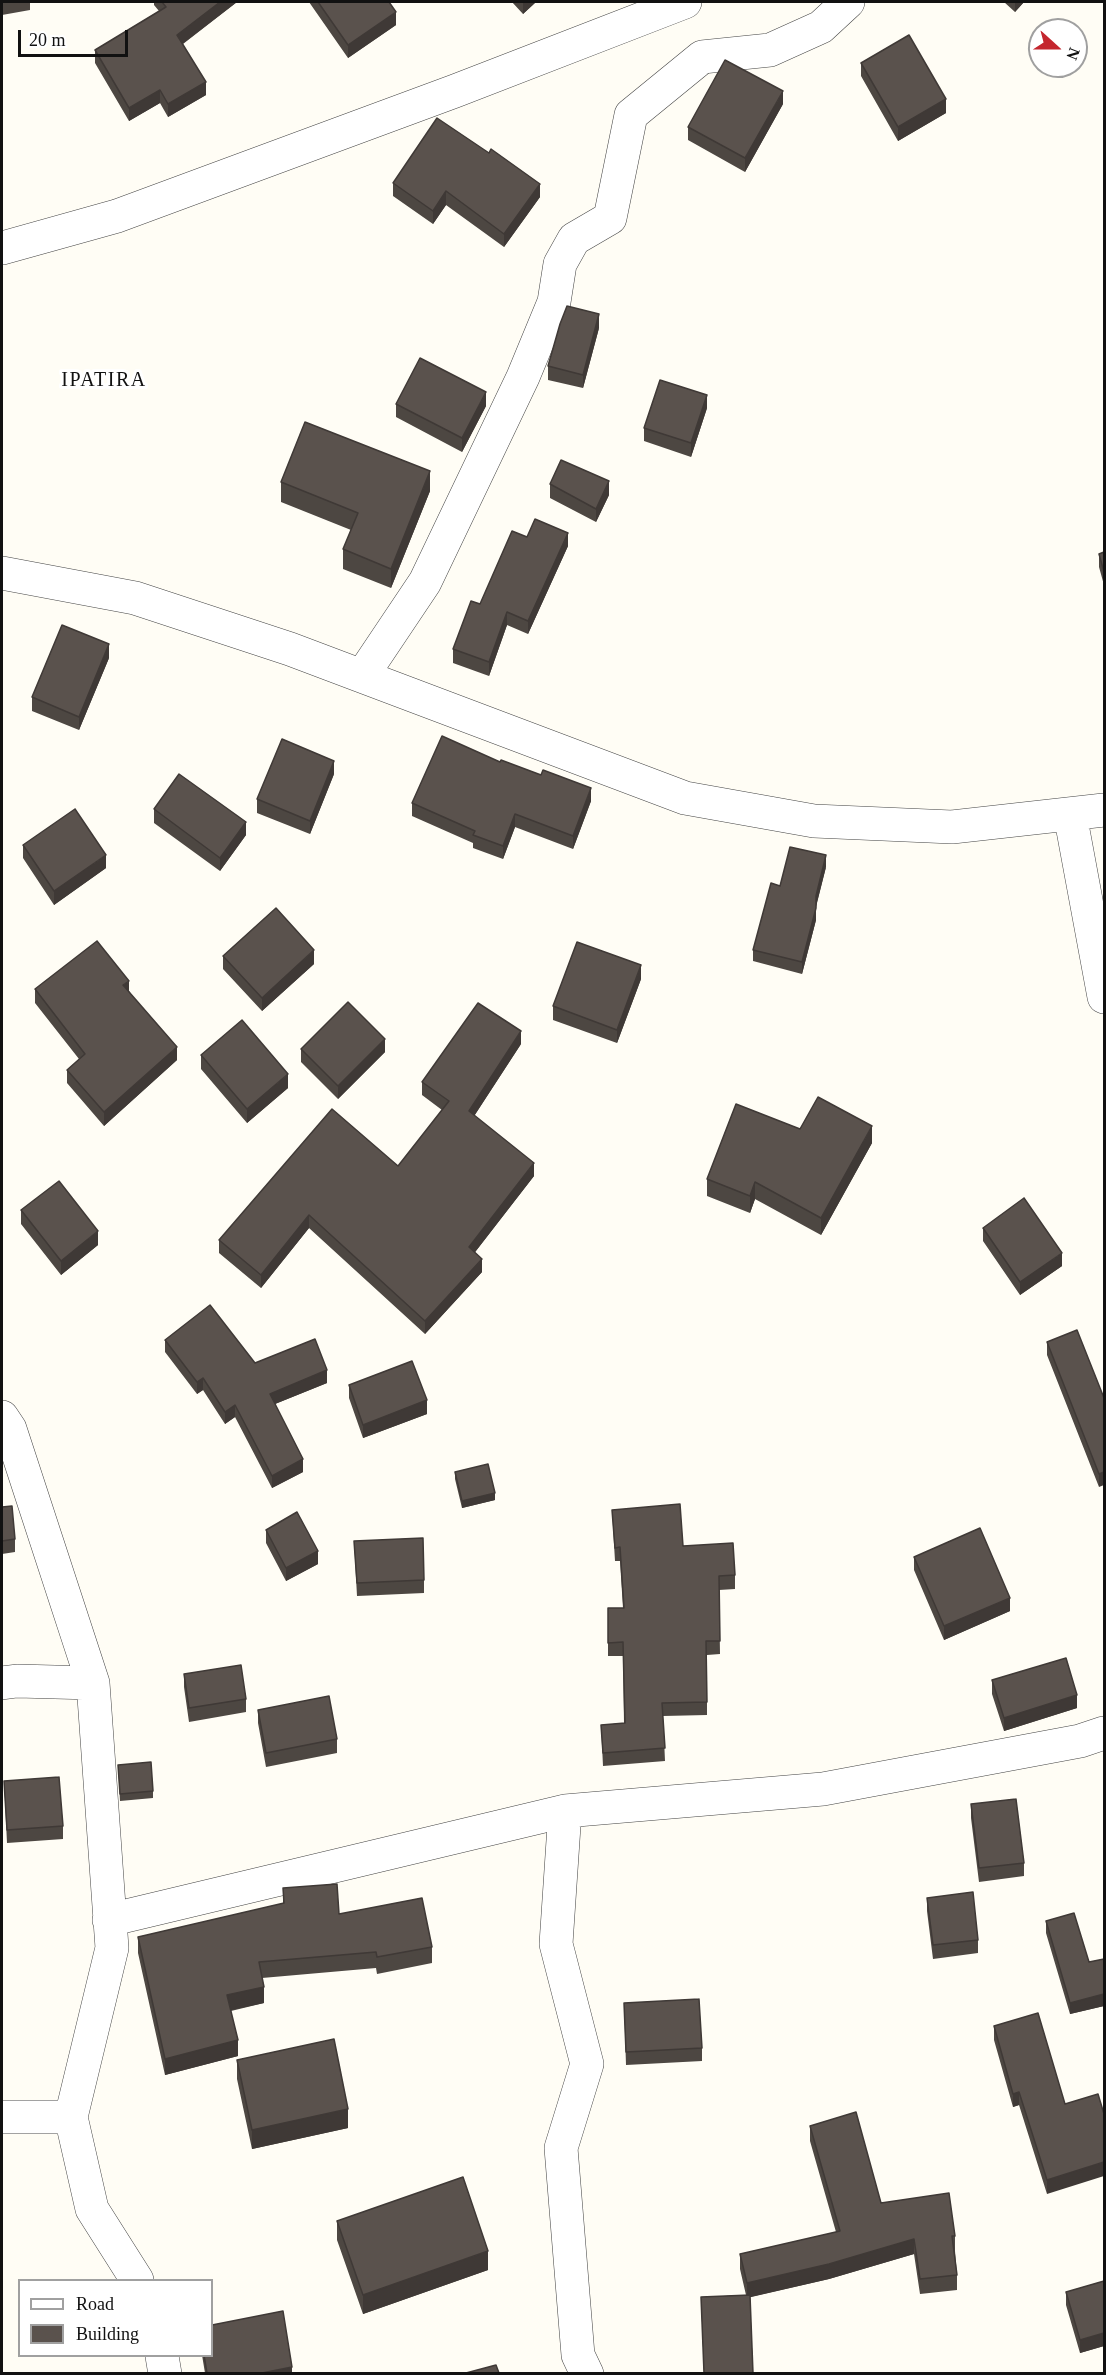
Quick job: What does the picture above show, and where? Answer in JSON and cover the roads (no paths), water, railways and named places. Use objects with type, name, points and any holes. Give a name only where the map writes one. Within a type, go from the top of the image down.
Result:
[{"type":"street","points":[[2,248],[127,212],[455,91],[685,2]]},
{"type":"street","points":[[362,676],[425,582],[523,377],[554,302],[560,264],[574,239],[610,218],[631,115],[702,57],[770,50],[821,27],[848,2]]},
{"type":"street","points":[[2,573],[135,598],[362,676],[685,798],[814,821],[951,827],[1104,810]]},
{"type":"street","points":[[1070,814],[1104,997]]},
{"type":"street","points":[[2,1417],[10,1429],[93,1683],[112,1948],[71,2117],[92,2209],[136,2279]]},
{"type":"street","points":[[2,1683],[17,1681],[93,1683]]},
{"type":"street","points":[[109,1920],[565,1811],[823,1789],[1080,1741],[1104,1733]]},
{"type":"street","points":[[565,1811],[556,1944],[586,2064],[561,2148],[578,2355],[587,2373]]},
{"type":"street","points":[[2,2117],[71,2117]]},
{"type":"street","points":[[162,2357],[165,2373]]},
{"type":"district","name":"IPATIRA","points":[[104,381]]}]
